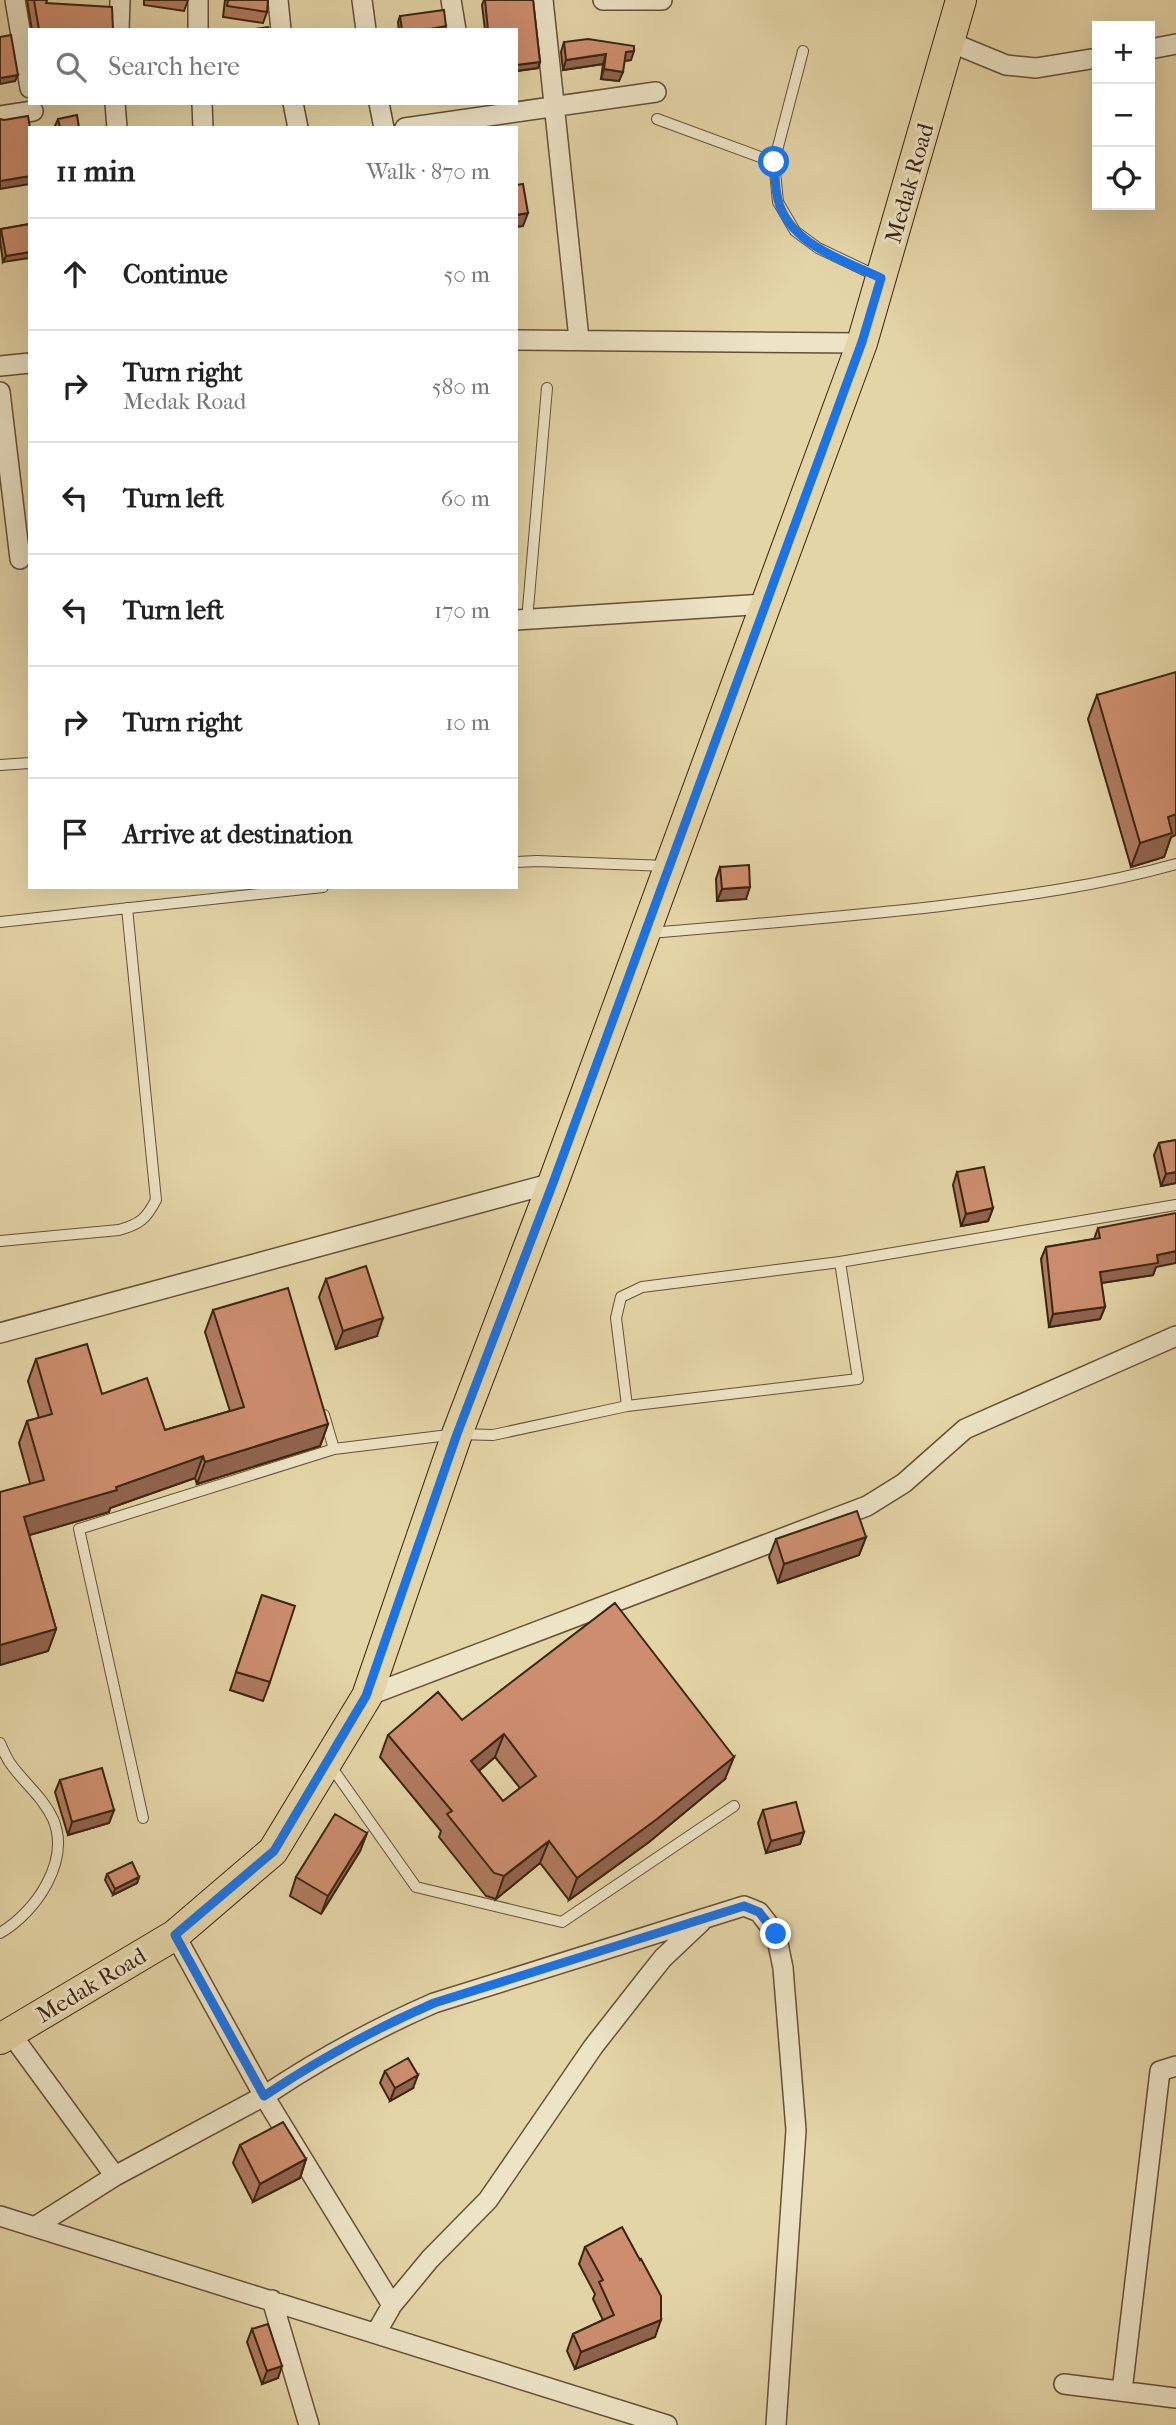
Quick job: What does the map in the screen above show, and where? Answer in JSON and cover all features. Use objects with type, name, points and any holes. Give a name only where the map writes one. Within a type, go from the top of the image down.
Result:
[{"type":"main road","name":"Medak Road","points":[[5,2036],[175,1935],[274,1851],[366,1696],[457,1434],[553,1183],[862,342],[961,0]]},
{"type":"street","points":[[15,0],[28,76]]},
{"type":"street","points":[[118,28],[120,0]]},
{"type":"street","points":[[198,0],[198,28]]},
{"type":"street","points":[[278,0],[281,28]]},
{"type":"street","points":[[362,0],[366,28]]},
{"type":"street","points":[[451,0],[456,28]]},
{"type":"street","points":[[543,0],[579,339]]},
{"type":"street","points":[[603,0],[662,0]]},
{"type":"street","points":[[950,42],[1006,65],[1036,68],[1092,59]]},
{"type":"street","points":[[1155,47],[1176,44]]},
{"type":"street","points":[[416,126],[656,92]]},
{"type":"street","points":[[115,105],[117,126]]},
{"type":"street","points":[[202,105],[203,126]]},
{"type":"street","points":[[293,105],[298,126]]},
{"type":"street","points":[[379,105],[384,126]]},
{"type":"street","points":[[0,116],[34,114]]},
{"type":"street","points":[[518,340],[862,342]]},
{"type":"street","points":[[0,366],[28,363]]},
{"type":"street","points":[[0,392],[20,559]]},
{"type":"street","points":[[522,620],[766,604]]},
{"type":"street","points":[[0,1333],[553,1183]]},
{"type":"street","points":[[366,1696],[867,1506],[904,1483],[965,1429],[1176,1336]]},
{"type":"street","points":[[36,2226],[115,2176],[264,2096],[315,2062],[397,2019],[434,2003],[744,1906],[759,1912],[776,1934],[783,1968],[796,2130],[776,2425]]},
{"type":"street","points":[[376,2333],[393,2305],[430,2259],[488,2200],[593,2047],[663,1958],[704,1919]]},
{"type":"street","points":[[175,1935],[264,2096],[393,2305]]},
{"type":"street","points":[[5,2036],[115,2176]]},
{"type":"street","points":[[1122,2391],[1160,2070],[1176,2066]]},
{"type":"street","points":[[0,2216],[667,2425]]},
{"type":"street","points":[[272,2300],[309,2425]]},
{"type":"street","points":[[1064,2384],[1176,2398]]},
{"type":"lane","points":[[803,51],[774,162],[778,202],[795,231],[818,247],[881,278]]},
{"type":"lane","points":[[657,119],[774,162]]},
{"type":"lane","points":[[522,620],[547,388]]},
{"type":"lane","points":[[0,765],[28,763]]},
{"type":"lane","points":[[518,862],[670,866]]},
{"type":"lane","points":[[645,934],[855,916],[1045,893],[1121,879],[1176,864]]},
{"type":"lane","points":[[0,922],[276,890]]},
{"type":"lane","points":[[0,1241],[119,1230],[136,1225],[148,1214],[156,1200],[127,908]]},
{"type":"lane","points":[[627,1406],[616,1318],[621,1297],[642,1287],[840,1262],[1176,1205]]},
{"type":"lane","points":[[143,1818],[79,1529],[334,1449],[457,1434],[493,1435],[627,1406],[858,1379],[840,1262]]},
{"type":"lane","points":[[320,1399],[334,1449]]},
{"type":"lane","points":[[0,1743],[10,1763],[43,1802],[53,1820],[57,1839],[56,1863],[46,1887],[28,1909],[0,1933]]},
{"type":"lane","points":[[327,1761],[416,1887],[562,1922],[734,1806]]},
{"type":"building","points":[[34,0],[112,7],[113,28],[39,28]]},
{"type":"building","points":[[228,0],[268,0],[267,12],[227,6]]},
{"type":"building","points":[[485,0],[533,0],[540,62],[518,65],[518,28],[488,28]]},
{"type":"building","points":[[444,10],[446,26],[402,28],[400,16]]},
{"type":"building","points":[[11,35],[18,75],[0,78],[0,37]]},
{"type":"building","points":[[588,39],[634,46],[634,51],[626,52],[623,72],[604,69],[606,54],[566,60],[564,42]]},
{"type":"building","points":[[77,115],[79,126],[60,126],[58,119]]},
{"type":"building","points":[[28,116],[28,176],[0,181],[0,119]]},
{"type":"building","points":[[523,184],[528,213],[518,215],[518,185]]},
{"type":"building","points":[[28,224],[28,252],[6,256],[1,229]]},
{"type":"building","points":[[1176,672],[1176,814],[1168,817],[1172,833],[1140,843],[1097,695]]},
{"type":"building","points":[[749,865],[750,887],[722,889],[720,867]]},
{"type":"building","points":[[1176,1140],[1176,1172],[1166,1174],[1159,1143]]},
{"type":"building","points":[[984,1167],[993,1208],[966,1214],[957,1172]]},
{"type":"building","points":[[1176,1213],[1176,1251],[1157,1255],[1158,1263],[1100,1272],[1105,1307],[1053,1314],[1046,1247],[1100,1238],[1098,1228]]},
{"type":"building","points":[[366,1266],[383,1318],[343,1331],[326,1279]]},
{"type":"building","points":[[288,1288],[328,1424],[205,1462],[203,1456],[116,1487],[117,1490],[24,1517],[56,1629],[0,1645],[0,1492],[44,1480],[27,1421],[52,1414],[36,1359],[87,1344],[102,1394],[147,1378],[165,1430],[244,1407],[213,1310]]},
{"type":"building","points":[[857,1511],[866,1537],[784,1564],[776,1539]]},
{"type":"building","points":[[262,1595],[295,1606],[270,1682],[236,1672]]},
{"type":"building","points":[[615,1603],[734,1757],[657,1819],[577,1878],[549,1841],[504,1876],[494,1873],[447,1814],[452,1811],[388,1735],[438,1692],[462,1720]],"holes":[[[504,1734],[536,1776],[503,1801],[471,1761]]]},
{"type":"building","points":[[102,1768],[114,1810],[72,1822],[60,1780]]},
{"type":"building","points":[[796,1802],[804,1832],[771,1841],[763,1810]]},
{"type":"building","points":[[335,1814],[367,1833],[328,1896],[296,1877]]},
{"type":"building","points":[[132,1862],[139,1877],[115,1889],[107,1874]]},
{"type":"building","points":[[408,2058],[418,2075],[395,2088],[385,2071]]},
{"type":"building","points":[[283,2122],[306,2159],[260,2184],[240,2145]]},
{"type":"building","points":[[622,2227],[661,2296],[661,2320],[581,2352],[573,2334],[614,2315],[599,2282],[603,2280],[585,2247]]},
{"type":"building","points":[[268,2324],[282,2366],[267,2371],[252,2329]]},
{"type":"route","points":[[774,162],[778,202],[795,231],[818,247],[881,278],[862,342],[553,1183],[457,1434],[366,1696],[274,1851],[175,1935],[264,2096],[315,2062],[397,2019],[434,2003],[744,1906],[759,1912],[776,1934]]}]
